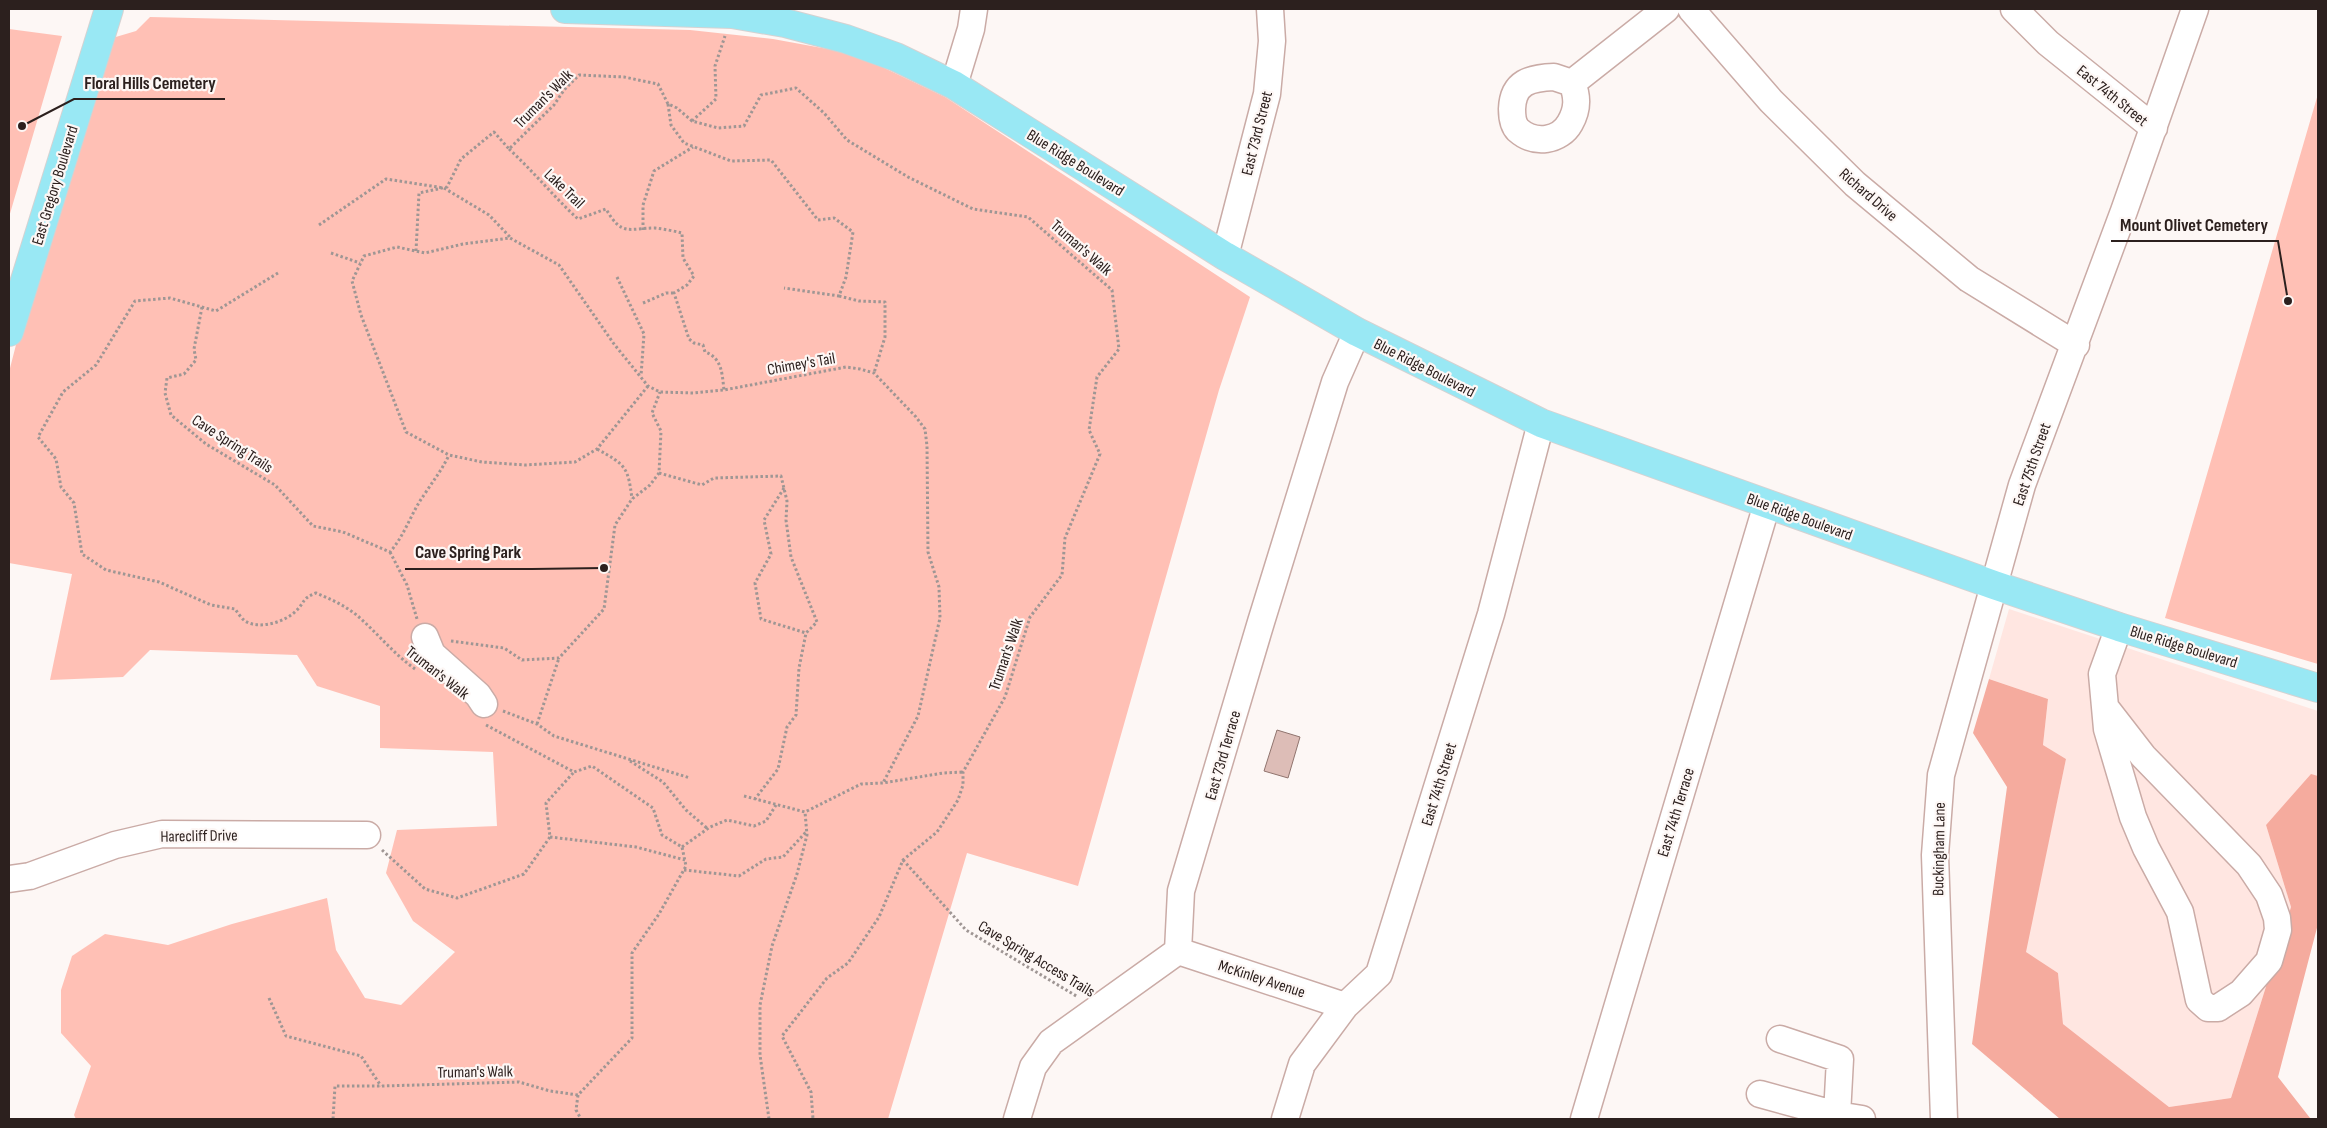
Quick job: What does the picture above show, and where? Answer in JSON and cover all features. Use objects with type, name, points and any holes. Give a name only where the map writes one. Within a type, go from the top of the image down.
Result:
[{"type":"main road","name":"East Gregory Boulevard","points":[[9,332],[109,9]]},
{"type":"main road","name":"Blue Ridge Boulevard","points":[[565,9],[733,12],[846,39],[896,57],[954,85],[1226,256],[1357,332],[1541,424],[1994,585],[2318,688]]},
{"type":"street","points":[[954,85],[971,30],[974,9]]},
{"type":"street","name":"East 73rd Street","points":[[1226,256],[1267,94],[1272,41],[1270,9]]},
{"type":"street","points":[[1572,83],[1666,9]]},
{"type":"street","name":"Richard Drive","points":[[1691,9],[1771,101],[1855,184],[1969,279],[2076,345]]},
{"type":"street","name":"East 74th Street","points":[[2014,9],[2048,43],[2154,128],[2076,345]]},
{"type":"street","points":[[2154,128],[2195,9]]},
{"type":"street","name":"East 73rd Terrace","points":[[1178,951],[1181,892],[1260,622],[1335,382],[1357,332]]},
{"type":"street","name":"East 75th Street","points":[[1994,585],[2022,485],[2076,345]]},
{"type":"street","name":"East 74th Street","points":[[1285,1119],[1302,1064],[1346,1006],[1379,974],[1491,614],[1541,424]]},
{"type":"street","name":"East 74th Terrace","points":[[1584,1119],[1767,504]]},
{"type":"street","name":"Buckingham Lane","points":[[1944,1119],[1935,856],[1939,790],[1994,585]]},
{"type":"street","points":[[2105,707],[2143,756],[2249,865],[2269,895],[2278,930],[2269,961],[2241,993],[2218,1008],[2208,1008],[2199,1000],[2180,912],[2146,848],[2133,817],[2107,729],[2105,707],[2102,674],[2119,626]]},
{"type":"street","points":[[425,637],[432,654],[478,695],[484,714]]},
{"type":"street","name":"Harecliff Drive","points":[[9,879],[30,876],[115,844],[162,834],[366,836]]},
{"type":"street","points":[[1017,1119],[1033,1067],[1051,1042],[1178,951]]},
{"type":"street","name":"McKinley Avenue","points":[[1178,951],[1346,1006]]},
{"type":"street","points":[[1760,1094],[1845,1118],[1840,1059],[1780,1040]]},
{"type":"path","points":[[692,121],[716,99],[715,66],[733,12]]},
{"type":"path","name":"Truman's Walk","points":[[444,188],[447,187],[461,159],[494,132],[509,149],[554,105],[564,90],[579,75],[624,76],[658,84],[668,104],[677,108],[692,121],[718,128],[744,126],[761,95],[796,88],[824,113],[847,140],[908,178],[973,209],[1028,217],[1112,290],[1118,349],[1097,377],[1089,430],[1100,454],[1065,538],[1062,575],[1030,618],[1005,697],[963,772],[963,785],[958,800],[937,832],[904,860],[879,917],[848,963],[827,978],[782,1036],[811,1092],[813,1119]]},
{"type":"path","points":[[668,104],[671,125],[684,143],[731,161],[771,160],[818,220],[834,218],[853,232],[846,277],[839,296]]},
{"type":"path","points":[[643,230],[643,205],[654,171],[694,147]]},
{"type":"path","name":"Lake Trail","points":[[509,149],[548,191],[578,219],[606,209],[614,223],[633,231],[655,228],[682,233],[683,258],[694,276],[687,285],[674,293]]},
{"type":"path","points":[[319,226],[386,179],[444,188]]},
{"type":"path","points":[[416,251],[419,193],[444,188]]},
{"type":"path","name":"Chimey's Tail","points":[[444,188],[489,215],[510,238],[560,265],[603,330],[648,386],[660,392],[694,393],[724,390],[846,367],[874,373]]},
{"type":"path","points":[[510,238],[463,244],[425,253],[397,247],[364,256],[360,263],[352,281],[361,315],[406,432],[449,455],[482,462],[525,465],[575,462],[598,449],[648,386]]},
{"type":"path","points":[[331,253],[360,263]]},
{"type":"path","name":"Truman's Walk","points":[[278,274],[216,311],[170,298],[135,301],[96,365],[63,392],[38,437],[56,459],[61,487],[74,504],[82,554],[106,570],[159,582],[211,605],[235,609],[245,621],[258,626],[283,620],[296,610],[305,598],[316,593],[359,617],[397,656],[420,672]]},
{"type":"path","points":[[617,277],[644,334],[641,377]]},
{"type":"path","points":[[784,288],[839,296],[859,301],[885,302],[885,337],[874,373],[916,416],[925,429],[927,446],[928,552],[939,587],[940,618],[918,716],[883,783]]},
{"type":"path","points":[[643,303],[666,293],[674,293],[689,339],[694,343],[703,345],[704,352],[713,355],[718,360],[724,390]]},
{"type":"path","name":"Cave Spring Trails","points":[[202,307],[194,350],[196,360],[184,374],[167,378],[165,393],[170,415],[206,444],[275,485],[313,526],[344,532],[390,552]]},
{"type":"path","points":[[537,724],[560,658],[604,609],[616,525],[632,499],[650,485],[659,473],[661,431],[652,413],[660,392]]},
{"type":"path","points":[[598,449],[618,460],[629,475],[632,499]]},
{"type":"path","points":[[449,455],[439,475],[423,495],[401,540],[390,552],[407,585],[425,637],[504,648],[522,660],[560,658]]},
{"type":"path","points":[[659,473],[702,485],[714,478],[781,476],[787,501],[786,520],[791,557],[817,622],[806,633],[799,668],[796,715],[787,727],[778,769],[754,799]]},
{"type":"path","points":[[784,488],[764,520],[771,554],[755,583],[760,619],[806,633]]},
{"type":"path","points":[[484,714],[537,724],[554,736],[690,778]]},
{"type":"path","points":[[484,714],[574,772]]},
{"type":"path","points":[[626,758],[662,782],[686,810],[708,829]]},
{"type":"path","points":[[366,836],[425,889],[458,898],[524,874],[550,837],[546,803],[574,772],[592,766],[653,808],[662,835],[682,847],[686,866],[632,953],[632,1038],[578,1095],[576,1110],[580,1119]]},
{"type":"path","points":[[744,796],[805,812],[861,784],[883,783],[943,772],[963,772]]},
{"type":"path","points":[[682,847],[708,829],[727,820],[754,826],[766,820],[776,805]]},
{"type":"path","points":[[770,1119],[760,1055],[760,1005],[772,946],[796,874],[806,831],[805,812]]},
{"type":"path","points":[[684,870],[739,876],[766,859],[783,857],[806,831]]},
{"type":"path","points":[[550,837],[636,847],[685,860]]},
{"type":"path","name":"Cave Spring Access Trails","points":[[904,860],[966,930],[1098,1008]]},
{"type":"path","points":[[269,998],[286,1036],[361,1056],[382,1086]]},
{"type":"path","name":"Truman's Walk","points":[[333,1119],[335,1086],[520,1082],[550,1091],[578,1095]]},
{"type":"shaded area","points":[[150,17],[690,30],[773,39],[855,54],[945,97],[1250,297],[1219,390],[1078,886],[967,853],[888,1119],[76,1119],[74,1115],[91,1066],[61,1033],[61,990],[72,956],[105,934],[168,945],[232,924],[327,898],[336,950],[365,998],[401,1005],[455,952],[413,921],[386,873],[397,830],[497,826],[493,752],[380,748],[380,706],[317,686],[297,655],[150,650],[123,677],[50,680],[72,574],[9,563],[9,372],[34,275],[109,39],[136,31]]},
{"type":"shaded area","points":[[9,29],[62,36],[9,217]]},
{"type":"shaded area","points":[[2318,94],[2318,664],[2165,618]]},
{"type":"shaded area","points":[[2009,609],[2318,711],[2318,776],[2311,775],[2266,825],[2291,907],[2231,1098],[2169,1107],[2063,1024],[2058,973],[2025,952],[2066,759],[2043,745],[2048,699],[1989,679]]},
{"type":"shaded area","points":[[1989,679],[2048,699],[2043,745],[2066,759],[2026,952],[2058,973],[2063,1024],[2169,1107],[2231,1098],[2291,907],[2266,825],[2311,774],[2318,776],[2318,924],[2278,1077],[2310,1118],[2317,1119],[2060,1119],[1972,1044],[2007,787],[1973,733]]},
{"type":"building","points":[[1277,730],[1300,737],[1288,778],[1264,771]]},
{"type":"place","name":"Floral Hills Cemetery","points":[[22,126]]},
{"type":"place","name":"Mount Olivet Cemetery","points":[[2288,301]]},
{"type":"place","name":"Cave Spring Park","points":[[604,568]]}]
